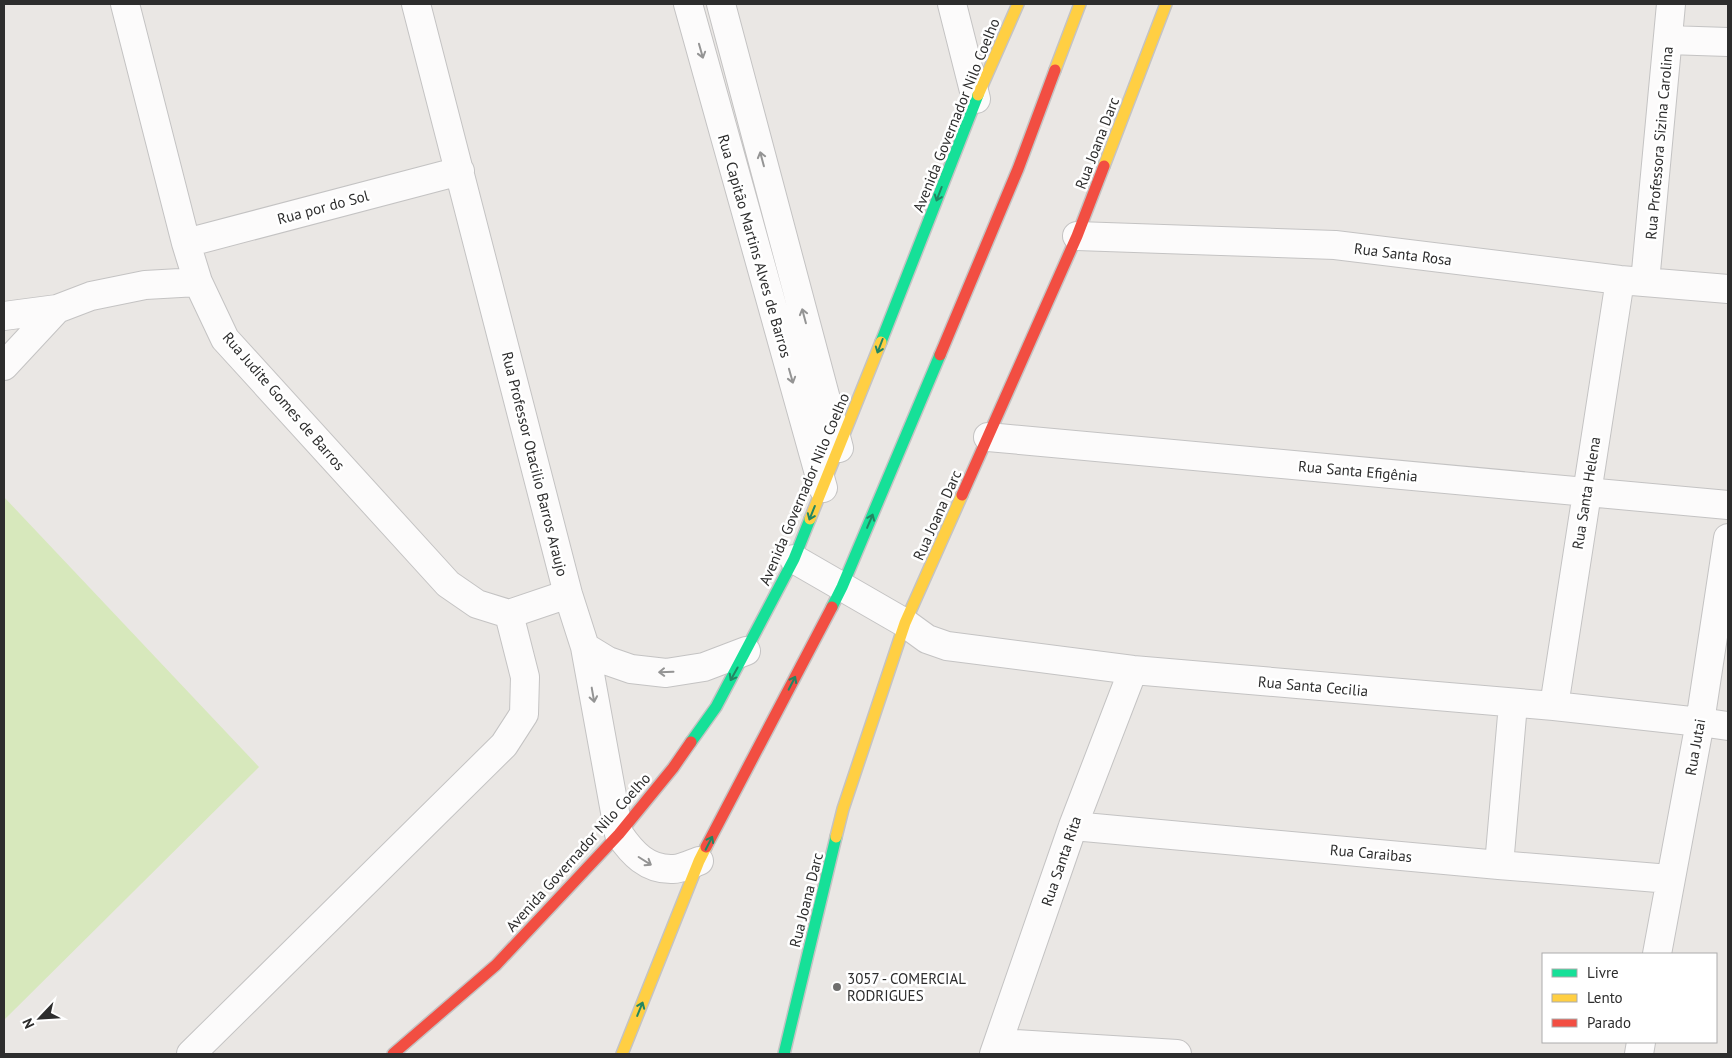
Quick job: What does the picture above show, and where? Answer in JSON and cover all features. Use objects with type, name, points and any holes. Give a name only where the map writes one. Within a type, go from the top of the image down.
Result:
[{"type":"main road","name":"Avenida Governador Nilo Coelho","points":[[393,1054],[496,965],[619,834],[673,768],[716,708],[794,559],[976,99],[1018,4]]},
{"type":"main road","points":[[622,1054],[699,861],[842,587],[1018,169],[1080,4]]},
{"type":"main road","name":"Rua Joana Darc","points":[[784,1054],[843,809],[905,622],[1077,236],[1166,4]]},
{"type":"street","name":"Rua Judite Gomes de Barros","points":[[124,4],[186,243],[198,282],[225,339],[448,584],[476,604],[509,614]]},
{"type":"street","name":"Rua Professor Otacilio Barros Araujo","points":[[416,4],[568,594],[585,647],[619,834],[641,860],[654,867],[674,869],[699,861]]},
{"type":"street","name":"Rua Capitão Martins Alves de Barros","points":[[688,4],[822,488]]},
{"type":"street","name":"Rua Capitão Martins Alves de Barros","points":[[721,4],[839,448]]},
{"type":"street","points":[[952,4],[976,99]]},
{"type":"street","name":"Rua Professora Sizina Carolina","points":[[1632,281],[1668,40],[1671,4]]},
{"type":"street","points":[[1668,40],[1728,42]]},
{"type":"street","name":"Rua por do Sol","points":[[186,243],[460,171]]},
{"type":"street","name":"Rua Santa Rosa","points":[[1077,236],[1335,245],[1632,281],[1728,290]]},
{"type":"street","name":"Rua Santa Helena","points":[[1554,706],[1586,492],[1632,281]]},
{"type":"street","points":[[4,316],[57,309],[91,296],[145,285],[198,282]]},
{"type":"street","points":[[4,366],[57,309]]},
{"type":"street","name":"Rua Santa Efigênia","points":[[988,436],[1728,505]]},
{"type":"street","name":"Rua Jutai","points":[[1657,953],[1700,722],[1728,538]]},
{"type":"street","name":"Rua Santa Cecilia","points":[[794,559],[905,622],[927,639],[947,646],[1133,670],[1513,704],[1554,706],[1728,726]]},
{"type":"street","points":[[190,1054],[504,745],[524,714],[525,678],[509,614],[568,594]]},
{"type":"street","points":[[585,647],[608,661],[631,670],[666,673],[704,667],[746,651]]},
{"type":"street","name":"Rua Santa Rita","points":[[996,1048],[1073,826],[1133,670]]},
{"type":"street","points":[[1499,865],[1513,704]]},
{"type":"street","name":"Rua Caraibas","points":[[1073,826],[1670,879]]},
{"type":"street","points":[[996,1048],[1177,1054]]},
{"type":"green space","points":[[4,497],[259,767],[4,1020]]},
{"type":"traffic: fast","points":[[881,342],[978,95]]},
{"type":"traffic: fast","points":[[832,607],[940,355]]},
{"type":"traffic: fast","points":[[691,742],[716,707],[794,559],[810,519]]},
{"type":"traffic: fast","points":[[784,1054],[836,837]]},
{"type":"traffic: slow","points":[[978,95],[1018,4]]},
{"type":"traffic: slow","points":[[1055,70],[1080,4]]},
{"type":"traffic: slow","points":[[1104,166],[1166,4]]},
{"type":"traffic: slow","points":[[810,519],[881,342]]},
{"type":"traffic: slow","points":[[836,837],[843,809],[905,623],[962,495]]},
{"type":"traffic: slow","points":[[622,1054],[706,847]]},
{"type":"traffic: jam","points":[[940,355],[1018,169],[1055,70]]},
{"type":"traffic: jam","points":[[962,495],[1077,236],[1104,166]]},
{"type":"traffic: jam","points":[[706,847],[832,607]]},
{"type":"traffic: jam","points":[[393,1054],[496,965],[619,834],[673,768],[691,742]]},
{"type":"place","name":"3057 - COMERCIAL RODRIGUES","points":[[837,987]]}]
